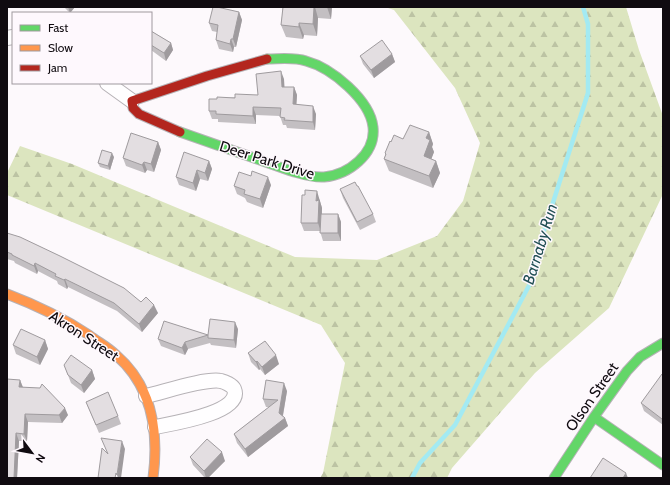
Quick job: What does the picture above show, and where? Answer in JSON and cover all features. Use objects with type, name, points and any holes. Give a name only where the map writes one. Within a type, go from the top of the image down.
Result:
[{"type":"street","name":"Deer Park Drive","points":[[108,84],[132,101],[132,106],[140,115],[172,129],[295,172],[318,177],[335,176],[346,172],[357,163],[366,153],[374,131],[373,123],[348,86],[330,73],[312,63],[297,59],[267,59],[207,76],[132,101]]},
{"type":"street","name":"Akron Street","points":[[7,294],[60,317],[106,347],[132,370],[146,396],[155,427],[156,459],[152,478]]},
{"type":"street","name":"Olson Street","points":[[554,478],[594,417],[627,371],[640,357],[663,343]]},
{"type":"street","points":[[146,396],[202,382],[215,381],[226,383],[233,387],[234,390],[232,400],[220,409],[200,417],[155,427]]},
{"type":"street","points":[[594,417],[663,465]]},
{"type":"green space","points":[[385,7],[626,7],[639,50],[663,116],[663,194],[609,308],[535,373],[452,468],[447,478],[320,478],[323,473],[345,363],[321,325],[7,195],[7,173],[20,146],[72,164],[295,257],[377,260],[437,236],[463,201],[480,143],[455,88],[394,10]]},
{"type":"building","points":[[213,7],[239,12],[233,39],[231,39],[230,44],[216,40],[218,25],[209,23]]},
{"type":"building","points":[[283,7],[314,7],[313,24],[299,23],[299,27],[281,25]]},
{"type":"building","points":[[152,32],[171,43],[164,53],[152,46]]},
{"type":"building","points":[[382,40],[392,54],[371,70],[360,56]]},
{"type":"building","points":[[281,71],[282,87],[294,87],[293,104],[313,106],[313,122],[284,120],[285,118],[280,117],[281,108],[253,107],[253,116],[216,114],[216,111],[209,111],[209,99],[217,99],[217,97],[235,98],[235,94],[258,95],[256,74]]},
{"type":"building","points":[[410,125],[429,132],[426,138],[430,140],[424,156],[436,161],[429,176],[384,159],[390,141],[391,142],[394,135],[403,139]]},
{"type":"building","points":[[131,133],[158,142],[151,164],[144,162],[142,165],[123,158]]},
{"type":"building","points":[[102,150],[112,153],[108,166],[98,163]]},
{"type":"building","points":[[184,152],[209,161],[205,173],[197,170],[193,183],[176,177]]},
{"type":"building","points":[[252,171],[268,177],[260,199],[244,194],[245,190],[234,186],[239,172],[251,176]]},
{"type":"building","points":[[355,182],[373,214],[357,222],[340,189]]},
{"type":"building","points":[[305,190],[317,191],[316,201],[319,200],[318,223],[301,223],[302,195],[305,195]]},
{"type":"building","points":[[321,214],[338,214],[338,233],[320,233]]},
{"type":"building","points":[[7,233],[20,237],[124,288],[141,302],[146,297],[154,305],[139,324],[114,303],[65,279],[64,280],[55,276],[56,274],[35,263],[34,266],[7,252]]},
{"type":"building","points":[[210,319],[235,322],[234,340],[208,338]]},
{"type":"building","points":[[164,321],[208,335],[185,342],[182,348],[158,339]]},
{"type":"building","points":[[21,329],[45,340],[37,357],[13,345]]},
{"type":"building","points":[[265,341],[276,355],[262,367],[248,353]]},
{"type":"building","points":[[71,355],[92,370],[81,385],[68,375],[64,365]]},
{"type":"building","points":[[662,374],[663,418],[662,419],[641,403]]},
{"type":"building","points":[[7,379],[20,380],[19,387],[40,388],[42,384],[65,408],[59,415],[25,414],[24,434],[16,433],[14,478],[7,478]]},
{"type":"building","points":[[266,380],[284,383],[279,413],[285,418],[245,449],[234,434],[278,400],[263,399]]},
{"type":"building","points":[[108,392],[118,416],[96,425],[86,402]]},
{"type":"building","points":[[101,438],[122,441],[117,475],[116,473],[115,478],[98,478],[102,448],[108,454]]},
{"type":"building","points":[[207,439],[222,452],[204,471],[190,457]]},
{"type":"building","points":[[603,458],[626,473],[623,478],[590,478]]},
{"type":"waterway","name":"Barnaby Run","points":[[412,478],[420,463],[455,425],[532,280],[541,240],[588,93],[588,24],[583,7]]},
{"type":"traffic: fast","points":[[180,132],[291,171],[312,176],[324,177],[333,175],[342,172],[359,161],[370,146],[373,137],[373,127],[365,106],[348,86],[327,70],[306,61],[287,58],[267,59]]},
{"type":"traffic: fast","points":[[554,478],[594,417],[627,371],[640,357],[663,343]]},
{"type":"traffic: fast","points":[[594,417],[663,465]]},
{"type":"traffic: slow","points":[[7,294],[49,312],[89,335],[110,349],[128,368],[138,381],[146,396],[151,411],[155,444],[153,478]]},
{"type":"traffic: jam","points":[[180,132],[139,114],[133,108],[132,101],[207,76],[267,59]]}]
